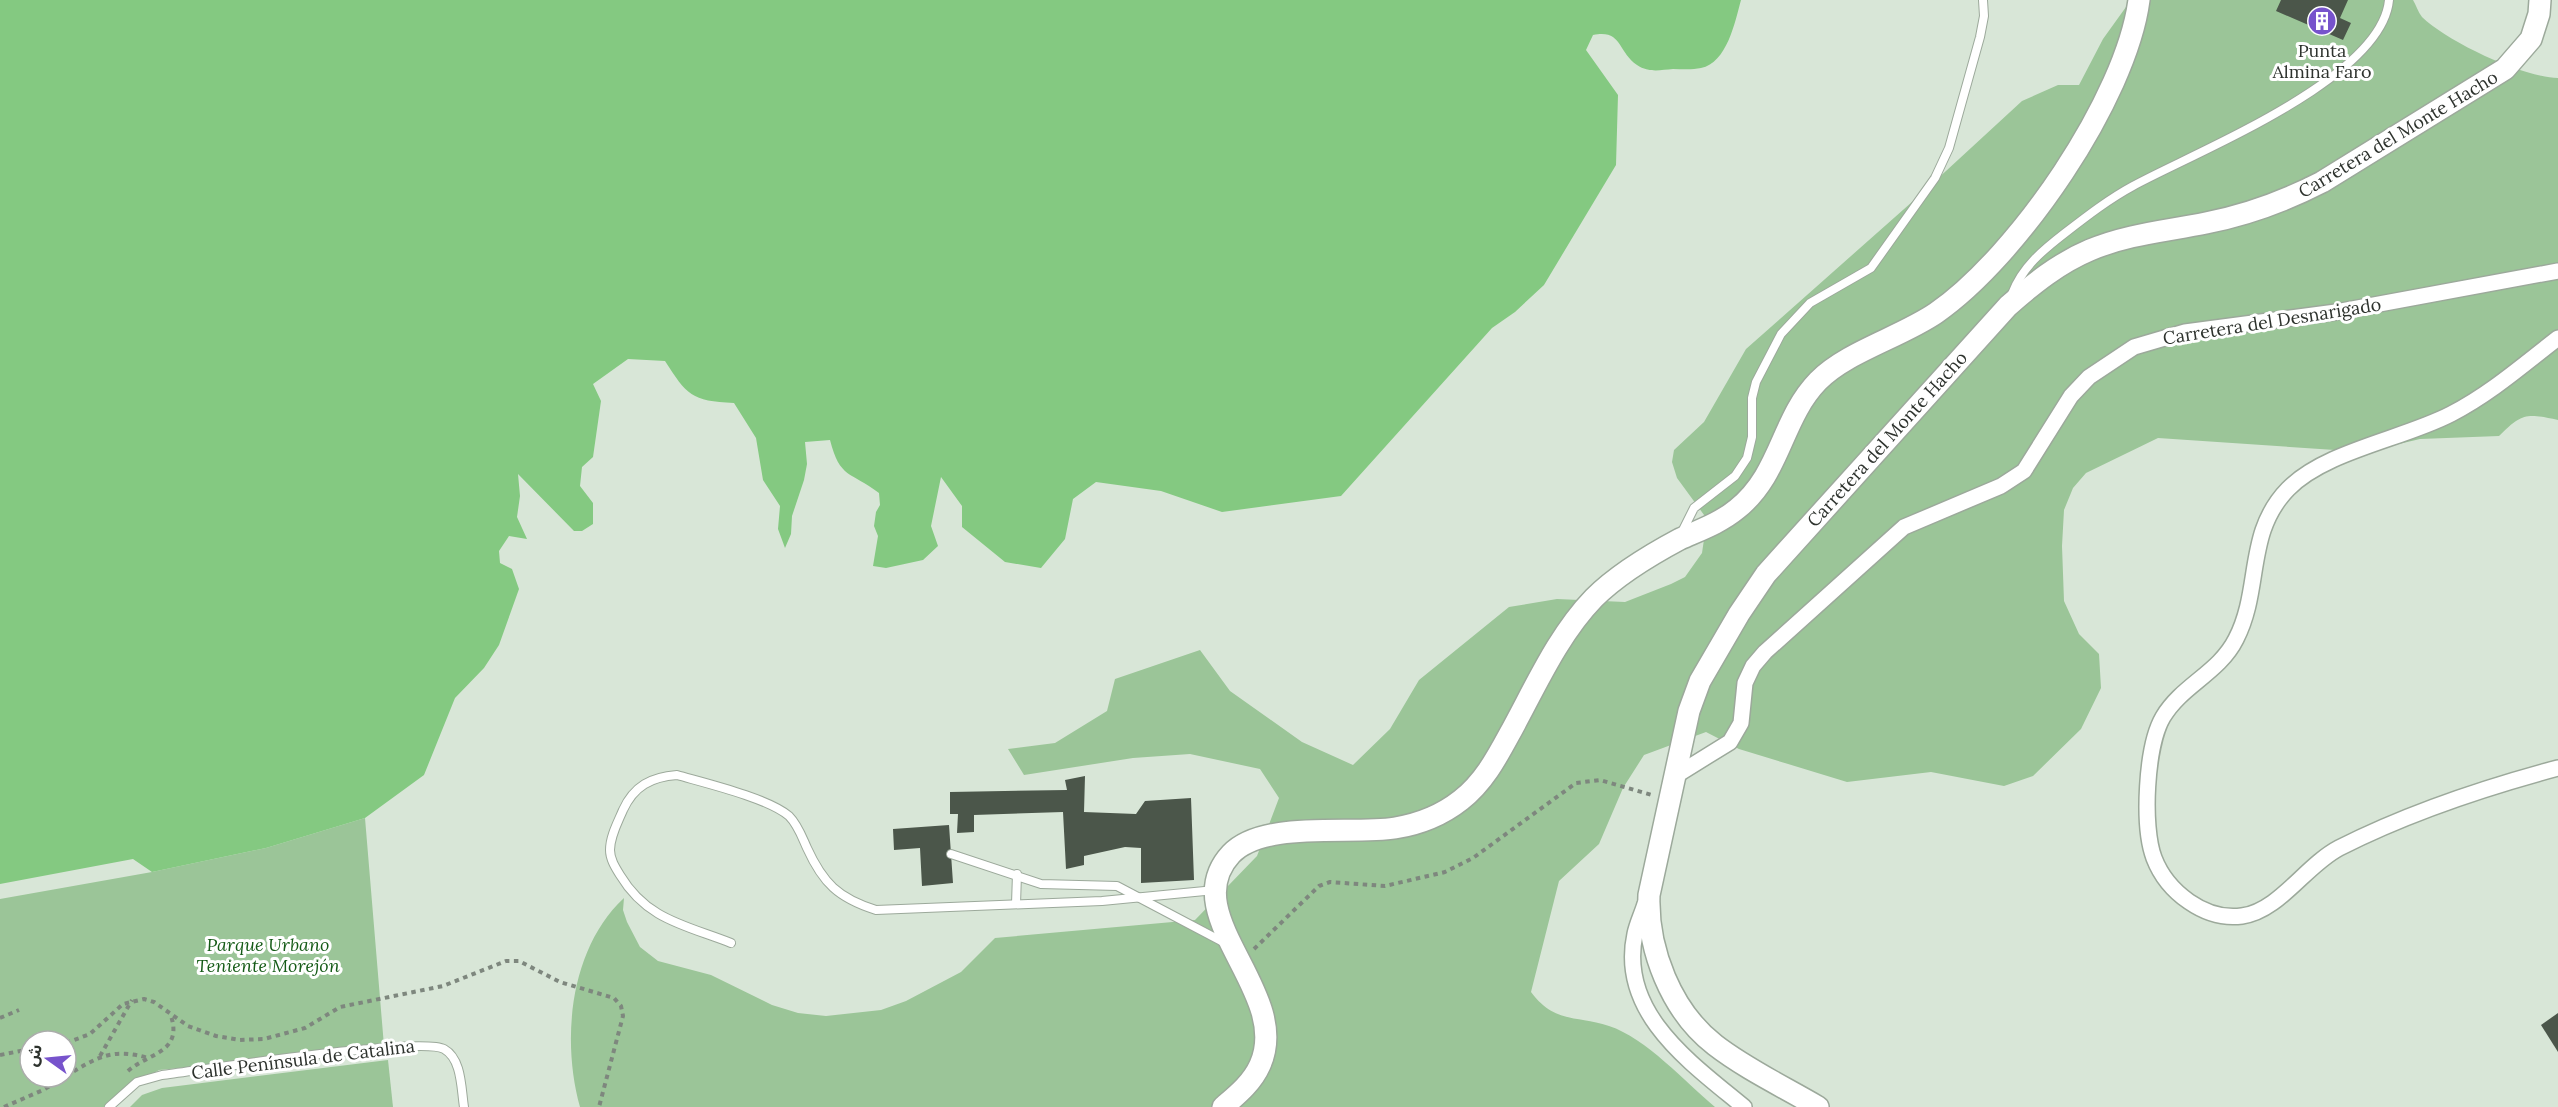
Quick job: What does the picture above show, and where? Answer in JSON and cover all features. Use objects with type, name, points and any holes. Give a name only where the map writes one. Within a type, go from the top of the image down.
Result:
[{"type":"main road","points":[[1222,1107],[1250,1081],[1266,1047],[1267,1029],[1264,1011],[1218,913],[1217,890],[1221,868],[1227,858],[1249,842],[1292,833],[1392,829],[1410,825],[1442,813],[1464,799],[1482,780],[1571,628],[1592,600],[1618,577],[1678,540],[1735,512],[1762,484],[1773,467],[1796,410],[1822,376],[1840,363],[1911,329],[1939,311],[1964,290],[2021,230],[2073,157],[2101,105],[2123,62],[2139,0]]},
{"type":"main road","name":"Carretera del Monte Hacho","points":[[1818,1107],[1714,1044],[1693,1022],[1674,995],[1652,945],[1648,920],[1648,895],[1689,711],[1700,681],[1728,630],[1766,574],[2008,306],[2042,278],[2090,250],[2121,238],[2235,217],[2284,200],[2322,182],[2505,69],[2531,39],[2539,14],[2540,0]]},
{"type":"street","name":"Carretera del Desnarigado","points":[[1675,776],[1730,742],[1741,723],[1745,683],[1753,666],[1765,652],[1904,527],[2001,486],[2024,471],[2071,396],[2089,377],[2118,356],[2159,338],[2185,332],[2336,312],[2558,270]]},
{"type":"street","points":[[2558,338],[2503,381],[2449,415],[2309,471],[2289,488],[2272,508],[2260,532],[2248,602],[2236,640],[2212,672],[2179,698],[2164,715],[2154,735],[2149,756],[2150,841],[2161,873],[2182,897],[2193,905],[2224,916],[2242,916],[2259,912],[2275,902],[2310,868],[2335,850],[2451,801],[2506,782],[2558,768]]},
{"type":"street","points":[[1648,895],[1635,935],[1633,964],[1640,998],[1648,1016],[1664,1036],[1744,1107]]},
{"type":"lane","points":[[1678,540],[1694,508],[1735,476],[1747,458],[1752,437],[1752,398],[1756,382],[1781,334],[1810,303],[1871,268],[1935,178],[1949,148],[1980,38],[1984,16],[1983,0]]},
{"type":"lane","points":[[2008,306],[2015,287],[2039,254],[2085,217],[2130,187],[2250,128],[2344,68],[2373,37],[2387,10],[2389,0]]},
{"type":"lane","points":[[731,943],[649,910],[629,890],[616,869],[610,852],[614,832],[632,794],[645,782],[660,776],[677,775],[776,807],[797,825],[818,872],[834,889],[853,902],[876,910],[899,911],[1102,901],[1217,890]]},
{"type":"lane","points":[[951,854],[1017,874],[1041,884],[1117,885],[1236,955]]},
{"type":"lane","points":[[1016,904],[1017,874]]},
{"type":"lane","name":"Calle Península de Catalina","points":[[109,1107],[126,1089],[156,1076],[381,1048],[434,1045],[452,1055],[457,1064],[464,1107]]},
{"type":"path","points":[[1236,955],[1319,886],[1330,882],[1385,886],[1445,872],[1473,858],[1576,783],[1600,780],[1670,800]]},
{"type":"path","points":[[78,1038],[90,1034],[123,1004],[133,999],[144,999],[154,1002],[188,1026],[216,1036],[240,1040],[264,1039],[305,1028],[340,1007],[420,992],[506,961],[519,961],[560,982],[614,998],[621,1006],[623,1016],[599,1107]]},
{"type":"path","points":[[99,1057],[133,999]]},
{"type":"path","points":[[0,1018],[19,1010]]},
{"type":"path","points":[[125,1073],[148,1058],[157,1056],[169,1043],[173,1029],[171,1016]]},
{"type":"path","points":[[0,1055],[18,1051]]},
{"type":"path","points":[[78,1069],[99,1057],[124,1053],[148,1058]]},
{"type":"path","points":[[4,1107],[45,1089]]},
{"type":"green space","points":[[2131,0],[2413,0],[2422,17],[2467,47],[2525,72],[2558,78],[2558,420],[2531,416],[2519,419],[2499,436],[2420,439],[2365,452],[2158,438],[2086,473],[2073,488],[2064,510],[2062,546],[2064,601],[2079,634],[2099,654],[2101,688],[2081,729],[2033,776],[2004,786],[1931,772],[1847,782],[1739,749],[1706,732],[1644,755],[1623,788],[1599,844],[1559,881],[1531,992],[1540,1002],[1558,1014],[1609,1026],[1637,1040],[1715,1107],[580,1107],[571,1053],[571,1024],[575,996],[581,968],[592,942],[606,919],[624,898],[623,910],[640,947],[658,961],[711,975],[772,1005],[798,1013],[826,1016],[881,1010],[906,1001],[961,972],[995,938],[1195,920],[1257,856],[1279,798],[1260,769],[1190,754],[1133,758],[1024,775],[1008,749],[1055,743],[1107,711],[1115,679],[1200,650],[1230,691],[1302,742],[1353,765],[1390,729],[1419,680],[1509,607],[1557,599],[1625,602],[1685,577],[1702,553],[1707,519],[1677,478],[1672,462],[1674,450],[1704,422],[1746,349],[2022,101],[2058,85],[2079,85],[2103,39]]},
{"type":"green space","name":"Parque Urbano Teniente Morejón","points":[[365,818],[384,1046],[159,1070],[137,1083],[111,1107],[0,1107],[0,899],[152,872],[266,848]]},
{"type":"green space","points":[[388,1060],[393,1107],[130,1107],[142,1095],[162,1088]]},
{"type":"shaded area","points":[[0,0],[1741,0],[1733,30],[1724,50],[1710,65],[1701,68],[1646,69],[1637,65],[1614,38],[1602,34],[1593,35],[1586,50],[1618,95],[1616,165],[1544,285],[1515,312],[1492,328],[1341,496],[1222,512],[1161,491],[1096,482],[1073,499],[1065,539],[1041,568],[1005,562],[962,527],[962,506],[941,477],[931,526],[938,546],[923,560],[886,568],[873,566],[878,536],[874,526],[876,512],[880,505],[879,493],[842,468],[830,440],[805,442],[807,464],[804,480],[792,516],[791,534],[785,548],[778,529],[780,506],[763,480],[756,438],[734,403],[708,400],[692,394],[679,382],[665,361],[628,359],[593,384],[601,401],[593,457],[582,467],[580,486],[593,503],[593,524],[582,531],[574,531],[518,474],[520,496],[517,517],[527,539],[509,536],[499,551],[500,563],[512,569],[519,589],[499,645],[484,668],[455,698],[424,775],[365,818],[266,848],[152,872],[133,859],[0,884]]},
{"type":"building","name":"Punta Almina Faro","points":[[2281,0],[2348,0],[2340,18],[2351,23],[2343,40],[2276,11]]},
{"type":"building","points":[[1085,776],[1084,812],[1136,814],[1145,801],[1191,798],[1194,880],[1141,883],[1141,848],[1125,847],[1084,856],[1084,865],[1066,869],[1063,812],[974,815],[974,832],[957,833],[958,814],[950,814],[950,792],[1067,790],[1065,780]]},
{"type":"building","points":[[949,825],[953,883],[922,886],[920,848],[894,850],[893,829]]},
{"type":"building","points":[[2558,1013],[2558,1052],[2541,1025]]},
{"type":"place","name":"Punta Almina Faro","points":[[2322,21]]}]
